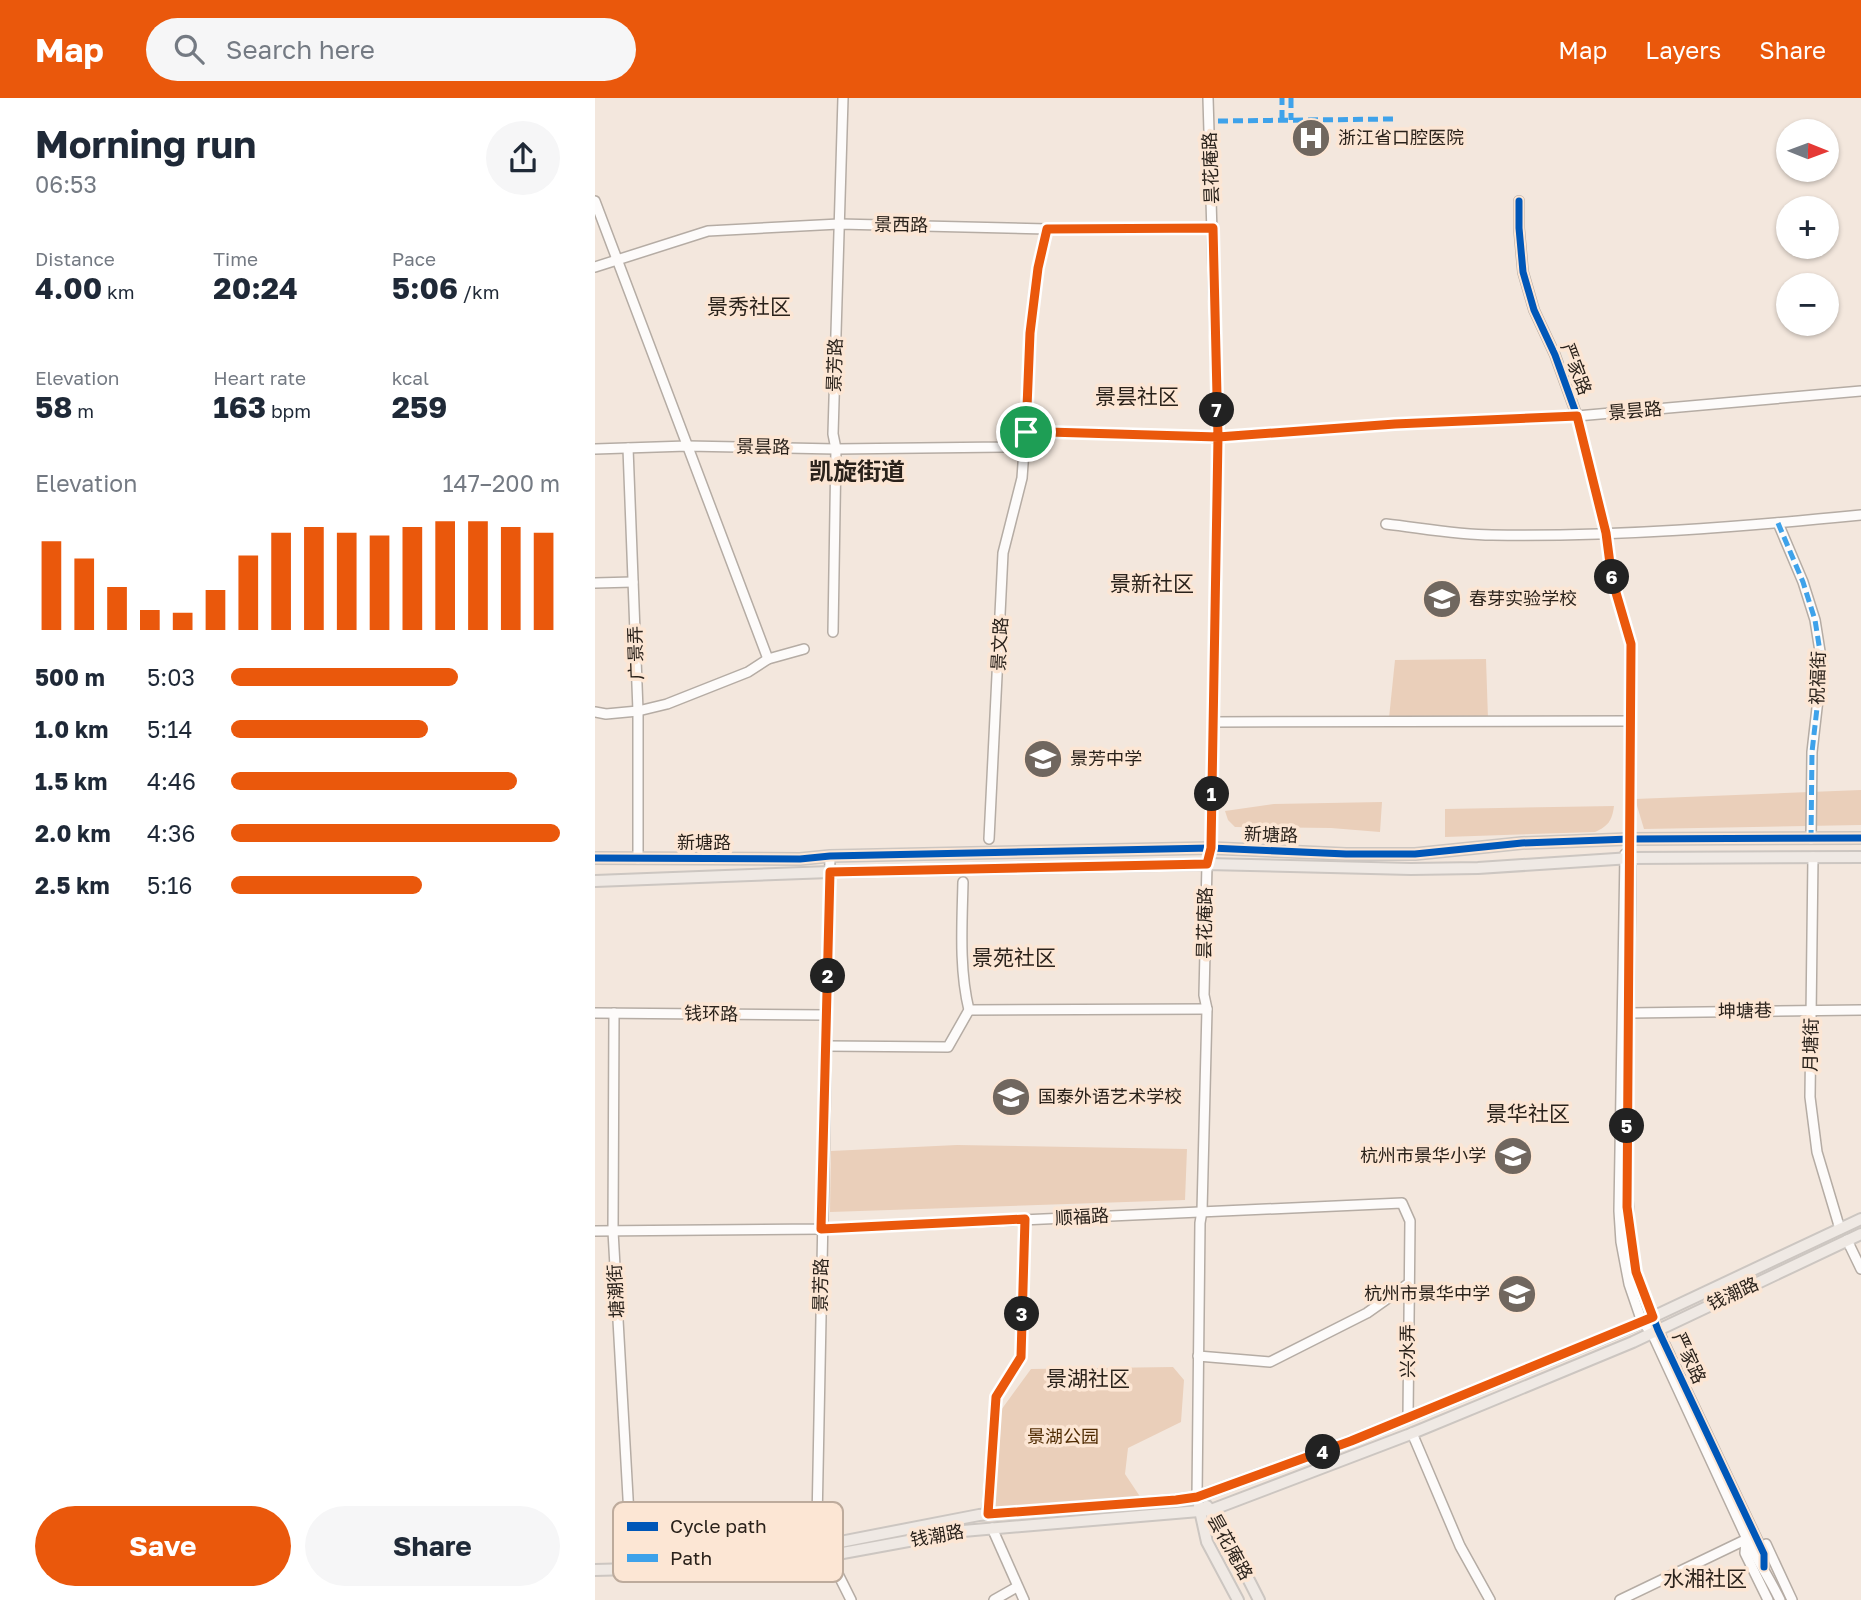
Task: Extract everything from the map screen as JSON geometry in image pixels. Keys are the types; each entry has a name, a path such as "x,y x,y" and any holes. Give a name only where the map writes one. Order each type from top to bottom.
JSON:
{"main road":[{"name":"新塘路","path":"595,858 800,859 830,856 1211,848 1415,854 1522,844 1629,839 1861,838"},
{"name":"新塘路","path":"595,881 830,872 1207,864 1438,869 1627,859 1861,857"},
{"name":"钱潮路","path":"843,1541 988,1514 1197,1497 1408,1418 1642,1322 1861,1219"},
{"name":"钱潮路","path":"843,1553 963,1531 1206,1511 1412,1433 1655,1331 1861,1234"},
{"name":"昙花庵路","path":"1197,1497 1259,1600"},
{"name":"昙花庵路","path":"1206,1511 1207,1542 1238,1600"},
{"name":"钱潮路","path":"595,1570 613,1570"}],"street":[{"name":"景芳路","path":"833,632 836,449 833,434 843,98"},
{"name":"昙花庵路","path":"1197,1497 1200,1223 1207,1009 1204,995 1207,864 1211,848 1218,437 1208,98"},
{"path":"595,201 768,659"},
{"name":"严家路","path":"1520,201 1519,228 1523,272 1534,310 1555,355 1577,416 1606,533 1612,579 1631,644 1629,839 1619,1211 1621,1242 1629,1284 1642,1322 1655,1331 1764,1554 1764,1567"},
{"name":"景西路","path":"595,267 708,231 839,224 1047,229 1213,228"},
{"path":"1029,435 1017,434 1015,444 1024,450 1030,448 1030,333 1038,268 1047,229"},
{"name":"景昙路","path":"1029,435 1048,432 1218,437 1395,424 1577,416 1861,391"},
{"name":"景昙路","path":"595,449 687,446 836,449 1004,447 1015,444"},
{"name":"广景弄","path":"628,448 638,711 638,859"},
{"name":"景文路","path":"989,839 1003,553 1022,478 1024,450"},
{"path":"1386,524 1490,536 1606,533 1778,523 1861,515"},
{"name":"祝福街","path":"1778,523 1803,582 1815,620 1822,664 1812,752 1811,839"},
{"path":"595,583 633,582"},
{"path":"595,712 606,714 638,711 667,704 748,672 768,659 804,649"},
{"path":"1213,722 1630,721"},
{"name":"景芳路","path":"817,1502 830,856"},
{"name":"月塘街","path":"1813,858 1810,1097 1813,1133 1840,1229"},
{"name":"严家路","path":"1627,859 1627,1207 1636,1272 1653,1317 1655,1331 1747,1539 1780,1600"},
{"path":"826,1046 948,1047 969,1010 962,955 963,882"},
{"path":"969,1010 1207,1009"},
{"name":"坤塘巷","path":"1629,1013 1861,1010"},
{"name":"钱环路","path":"595,1013 827,1015"},
{"name":"塘潮街","path":"614,1013 613,1231 628,1502"},
{"name":"顺福路","path":"595,1231 821,1229 1402,1203"},
{"name":"兴水弄","path":"1402,1203 1410,1221 1408,1418"},
{"path":"988,1514 996,1397 1021,1357 1025,1219"},
{"path":"1847,1240 1861,1269"},
{"path":"1198,1356 1270,1362 1367,1313 1408,1283"},
{"path":"1412,1433 1460,1546 1490,1600"},
{"name":"严家路","path":"1748,1521 1759,1530 1792,1600"},
{"path":"992,1528 1024,1600"},
{"path":"1620,1600 1747,1539"},
{"name":"严家路","path":"1747,1539 1745,1553 1768,1600"},
{"name":"景芳路","path":"842,1582 851,1600"},
{"path":"998,1599 1017,1587"}],"green space":[{"path":"1486,659 1488,719 1389,718 1395,660"},
{"path":"1861,790 1861,825 1644,829 1635,799"},
{"path":"1382,802 1380,832 1331,828 1235,827 1228,820 1225,811 1274,804"},
{"path":"1614,806 1609,822 1595,832 1445,837 1445,809"},
{"path":"957,1145 1187,1149 1185,1200 830,1212 831,1151"},
{"name":"景湖公园","path":"1173,1367 1184,1380 1181,1422 1128,1448 1125,1474 1145,1504 994,1512 996,1417 1031,1369"}],"marked path":[{"path":"1282,98 1282,120"},
{"path":"1291,98 1291,120"},
{"path":"1218,121 1393,119"},
{"path":"1778,523 1803,582 1815,620 1822,664 1812,752 1811,839"}],"cycle path":[{"path":"1519,201 1523,272 1534,310 1555,355 1577,416 1606,533 1612,579 1631,644 1627,1182 1630,1238 1636,1272 1658,1330 1764,1554 1764,1567"},
{"path":"595,858 800,859 830,856 1211,848 1415,854 1522,843 1629,839 1861,838"}],"place":[{"name":"浙江省口腔医院","path":"1311,138"},
{"name":"春芽实验学校","path":"1442,599"},
{"name":"景芳中学","path":"1043,759"},
{"name":"国泰外语艺术学校","path":"1011,1097"},
{"name":"杭州市景华小学","path":"1513,1156"},
{"name":"杭州市景华中学","path":"1517,1294"}],"district":[{"name":"景秀社区","path":"749,307"},
{"name":"景昙社区","path":"1137,397"},
{"name":"凯旋街道","path":"857,472"},
{"name":"景新社区","path":"1152,584"},
{"name":"景苑社区","path":"1014,958"},
{"name":"景华社区","path":"1528,1114"},
{"name":"景湖社区","path":"1088,1379"},
{"name":"水湘社区","path":"1705,1579"}],"route":[{"path":"1026,432 1030,333 1038,268 1047,229 1213,228 1218,437 1395,424 1577,416 1606,533 1612,579 1631,644 1627,1207 1636,1272 1653,1317 1351,1441 1197,1497 988,1514 996,1397 1021,1357 1025,1219 821,1229 830,872 1207,864 1211,848 1218,437 1048,432 1032,437 1026,432"}]}
